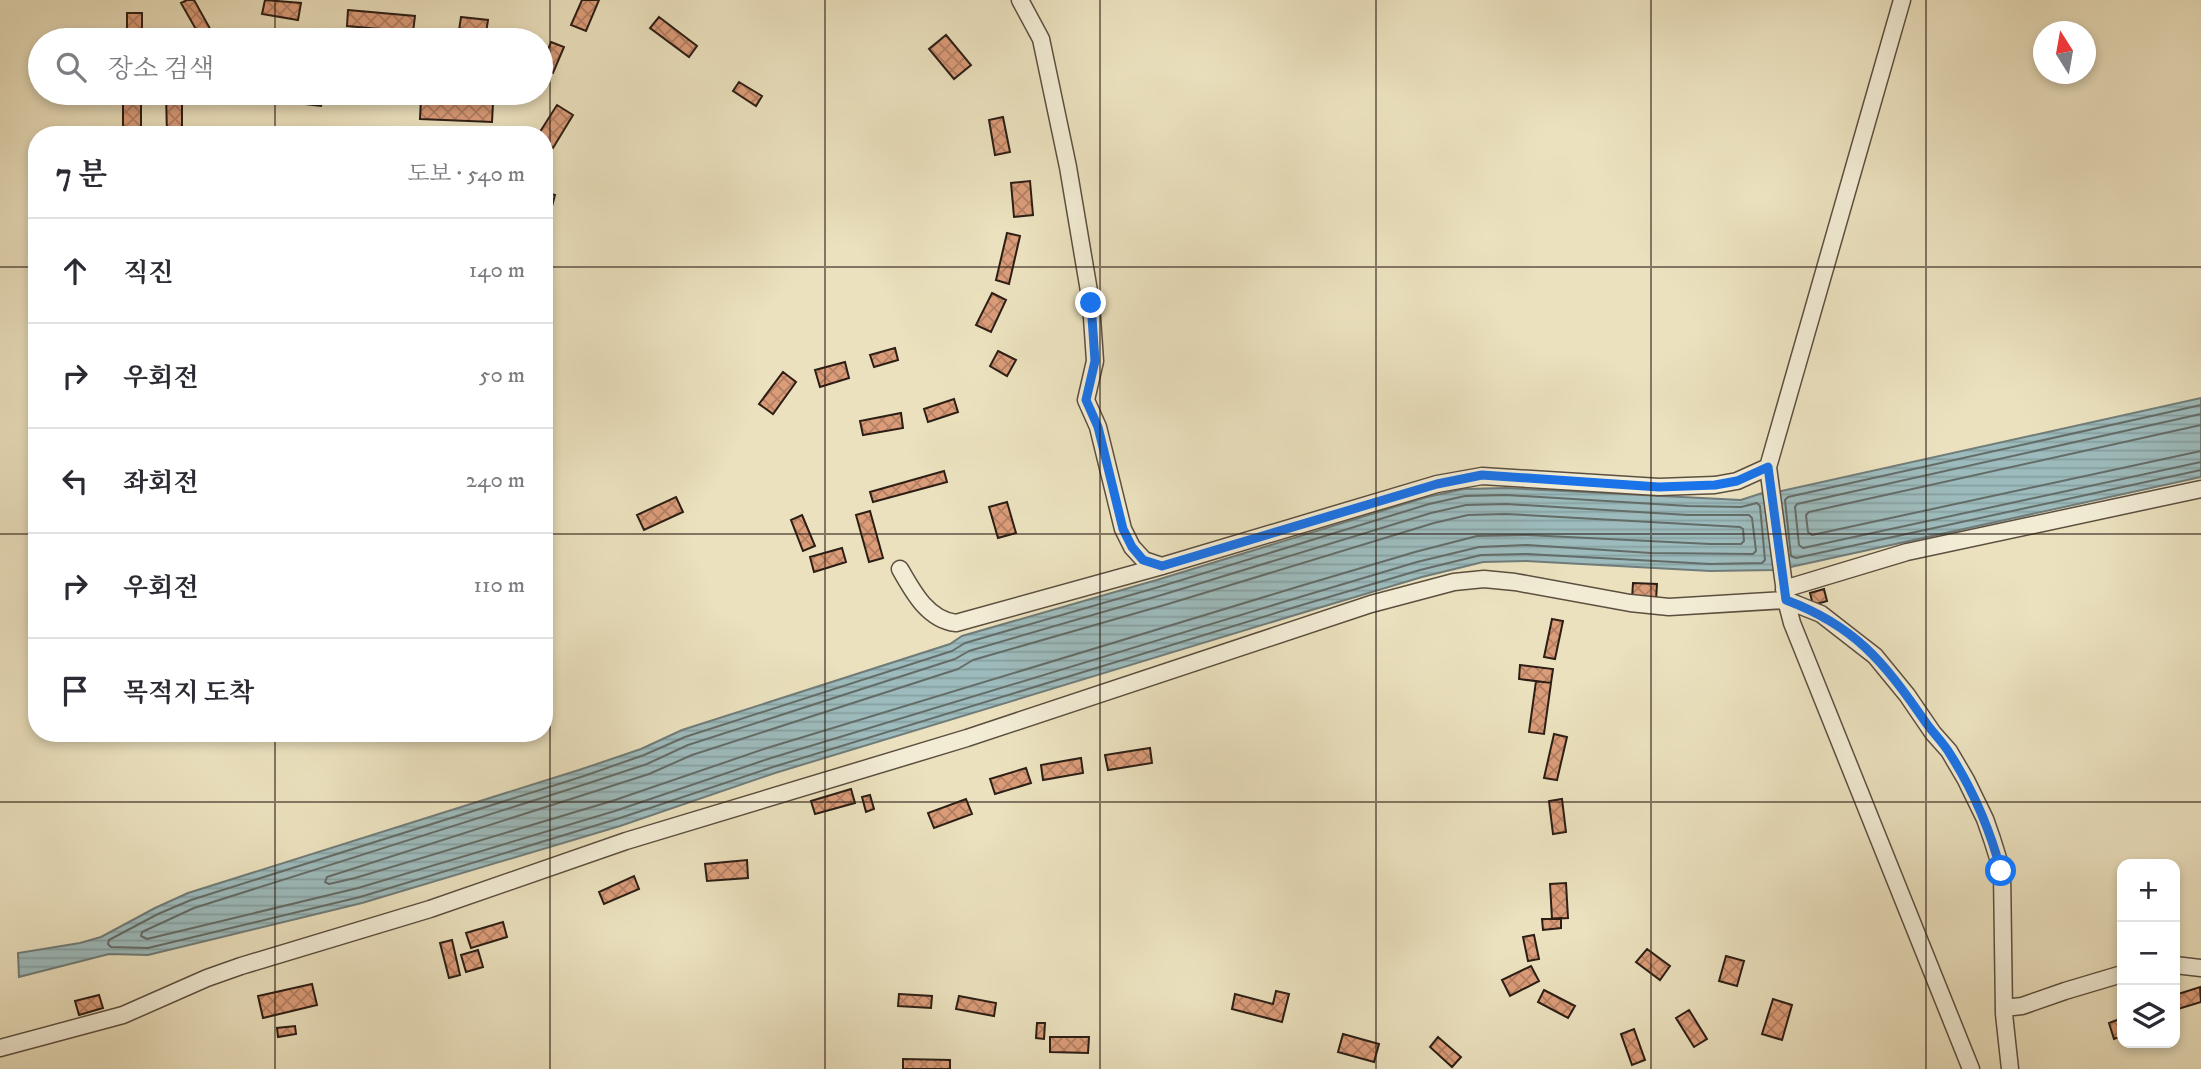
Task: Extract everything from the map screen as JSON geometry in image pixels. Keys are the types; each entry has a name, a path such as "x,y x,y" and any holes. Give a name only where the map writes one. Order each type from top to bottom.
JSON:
{"street":[{"path":"1020,0 1041,39 1068,167 1091,303 1095,361 1086,400 1098,427 1123,529 1132,547 1143,560 1162,566"},
{"path":"1902,0 1768,467 1785,594 1792,623 1971,1069"},
{"path":"900,569 913,592 929,611 943,622 956,623 1162,566 1437,484 1482,475 1659,487 1715,485 1737,481 1768,467"},
{"path":"0,1048 123,1015 241,966 430,909 626,841 967,738 1371,604 1454,582 1484,579 1515,582 1630,603 1669,607 1785,594 1907,552 2201,489"},
{"path":"1785,594 1821,614 1875,656 1949,751 1966,780 1984,819 2001,871 2004,1008 2010,1069"},
{"path":"2180,966 2201,968"},
{"path":"2004,1008 2022,1006 2117,975"}],"water":[{"path":"2201,398 2201,477 1786,568 1777,492"},
{"path":"1506,488 1741,500 1765,492 1774,570 1710,571 1526,561 1483,562 1422,577 775,773 620,826 362,903 148,955 109,954 19,977 18,953 101,937 188,893 582,769 641,749 682,730 950,644 962,636 1427,497 1464,489"}],"building":[{"path":"194,0 210,28 195,28 181,3"},
{"path":"265,0 301,3 298,20 262,14"},
{"path":"582,0 599,0 586,31 571,25"},
{"path":"348,10 415,16 414,28 347,26"},
{"path":"127,13 142,13 142,28 127,28"},
{"path":"461,17 488,20 487,28 459,28"},
{"path":"659,17 697,46 689,57 650,28"},
{"path":"946,35 971,65 954,79 929,49"},
{"path":"553,43 564,47 553,73"},
{"path":"739,82 762,96 756,106 733,91"},
{"path":"123,105 141,105 141,126 123,126"},
{"path":"166,105 182,105 182,126 167,126"},
{"path":"421,105 493,105 492,122 420,119"},
{"path":"557,105 573,115 553,148 553,126 544,126"},
{"path":"1003,117 1010,152 995,155 989,120"},
{"path":"1030,181 1033,215 1014,217 1011,183"},
{"path":"1007,233 1020,236 1009,284 996,280"},
{"path":"992,293 1006,300 991,332 976,325"},
{"path":"895,348 898,360 874,367 870,355"},
{"path":"998,351 1016,360 1007,376 990,366"},
{"path":"845,362 849,378 820,387 815,370"},
{"path":"783,372 796,382 773,414 759,404"},
{"path":"954,399 958,412 928,422 924,409"},
{"path":"901,413 903,428 863,435 860,421"},
{"path":"944,471 947,482 873,502 870,492"},
{"path":"676,497 683,512 644,530 637,515"},
{"path":"1007,502 1016,533 998,538 989,507"},
{"path":"870,511 883,558 869,562 856,515"},
{"path":"802,515 815,546 803,551 791,520"},
{"path":"842,548 846,562 814,572 810,557"},
{"path":"1633,583 1657,584 1656,600 1632,599"},
{"path":"1824,589 1827,601 1813,605 1810,593"},
{"path":"1552,619 1563,621 1555,659 1544,657"},
{"path":"1520,665 1553,669 1551,683 1519,679"},
{"path":"1536,681 1551,683 1544,734 1529,732"},
{"path":"1554,734 1567,737 1557,780 1544,778"},
{"path":"1150,748 1152,763 1108,770 1105,755"},
{"path":"1081,758 1083,773 1043,780 1041,765"},
{"path":"1026,768 1031,783 995,794 990,779"},
{"path":"851,789 855,803 815,814 811,801"},
{"path":"870,795 874,809 866,812 862,797"},
{"path":"966,799 972,814 934,828 928,813"},
{"path":"1562,799 1566,832 1553,834 1549,801"},
{"path":"747,860 748,878 707,881 705,864"},
{"path":"634,876 639,889 604,904 599,892"},
{"path":"1566,883 1568,918 1552,919 1550,884"},
{"path":"1561,918 1561,928 1543,930 1542,919"},
{"path":"503,922 507,937 471,948 466,933"},
{"path":"1534,935 1539,959 1528,961 1523,937"},
{"path":"452,940 460,975 449,978 440,943"},
{"path":"1647,949 1670,966 1660,980 1636,962"},
{"path":"478,950 483,967 466,972 461,955"},
{"path":"1726,956 1744,961 1737,986 1719,981"},
{"path":"1531,966 1539,981 1510,996 1502,980"},
{"path":"312,984 317,1005 263,1018 258,996"},
{"path":"2200,987 2201,1002 2180,1008 2180,993"},
{"path":"1544,990 1575,1006 1568,1018 1538,1002"},
{"path":"1276,991 1289,994 1282,1022 1232,1009 1235,994 1273,1004"},
{"path":"899,994 932,996 931,1008 898,1006"},
{"path":"99,995 103,1008 79,1015 75,1001"},
{"path":"959,996 996,1003 994,1016 956,1009"},
{"path":"1773,999 1792,1005 1782,1040 1762,1034"},
{"path":"1689,1010 1707,1039 1694,1047 1676,1018"},
{"path":"2117,1020 2117,1038 2114,1039 2109,1023"},
{"path":"1037,1023 1045,1023 1044,1039 1036,1038"},
{"path":"295,1026 296,1034 278,1037 277,1028"},
{"path":"1634,1029 1645,1060 1632,1065 1621,1034"},
{"path":"1343,1034 1379,1044 1374,1062 1338,1052"},
{"path":"1050,1037 1089,1037 1088,1053 1050,1052"},
{"path":"1438,1037 1461,1057 1452,1067 1430,1047"},
{"path":"903,1059 950,1060 950,1069 903,1069"}],"route":[{"path":"1091,303 1095,361 1086,400 1098,427 1123,529 1132,547 1143,560 1162,566 1437,484 1482,475 1659,487 1715,485 1737,481 1768,467 1786,600 1821,614 1875,656 1888,670 1949,751 1966,780 1992,839 2001,871"}]}
